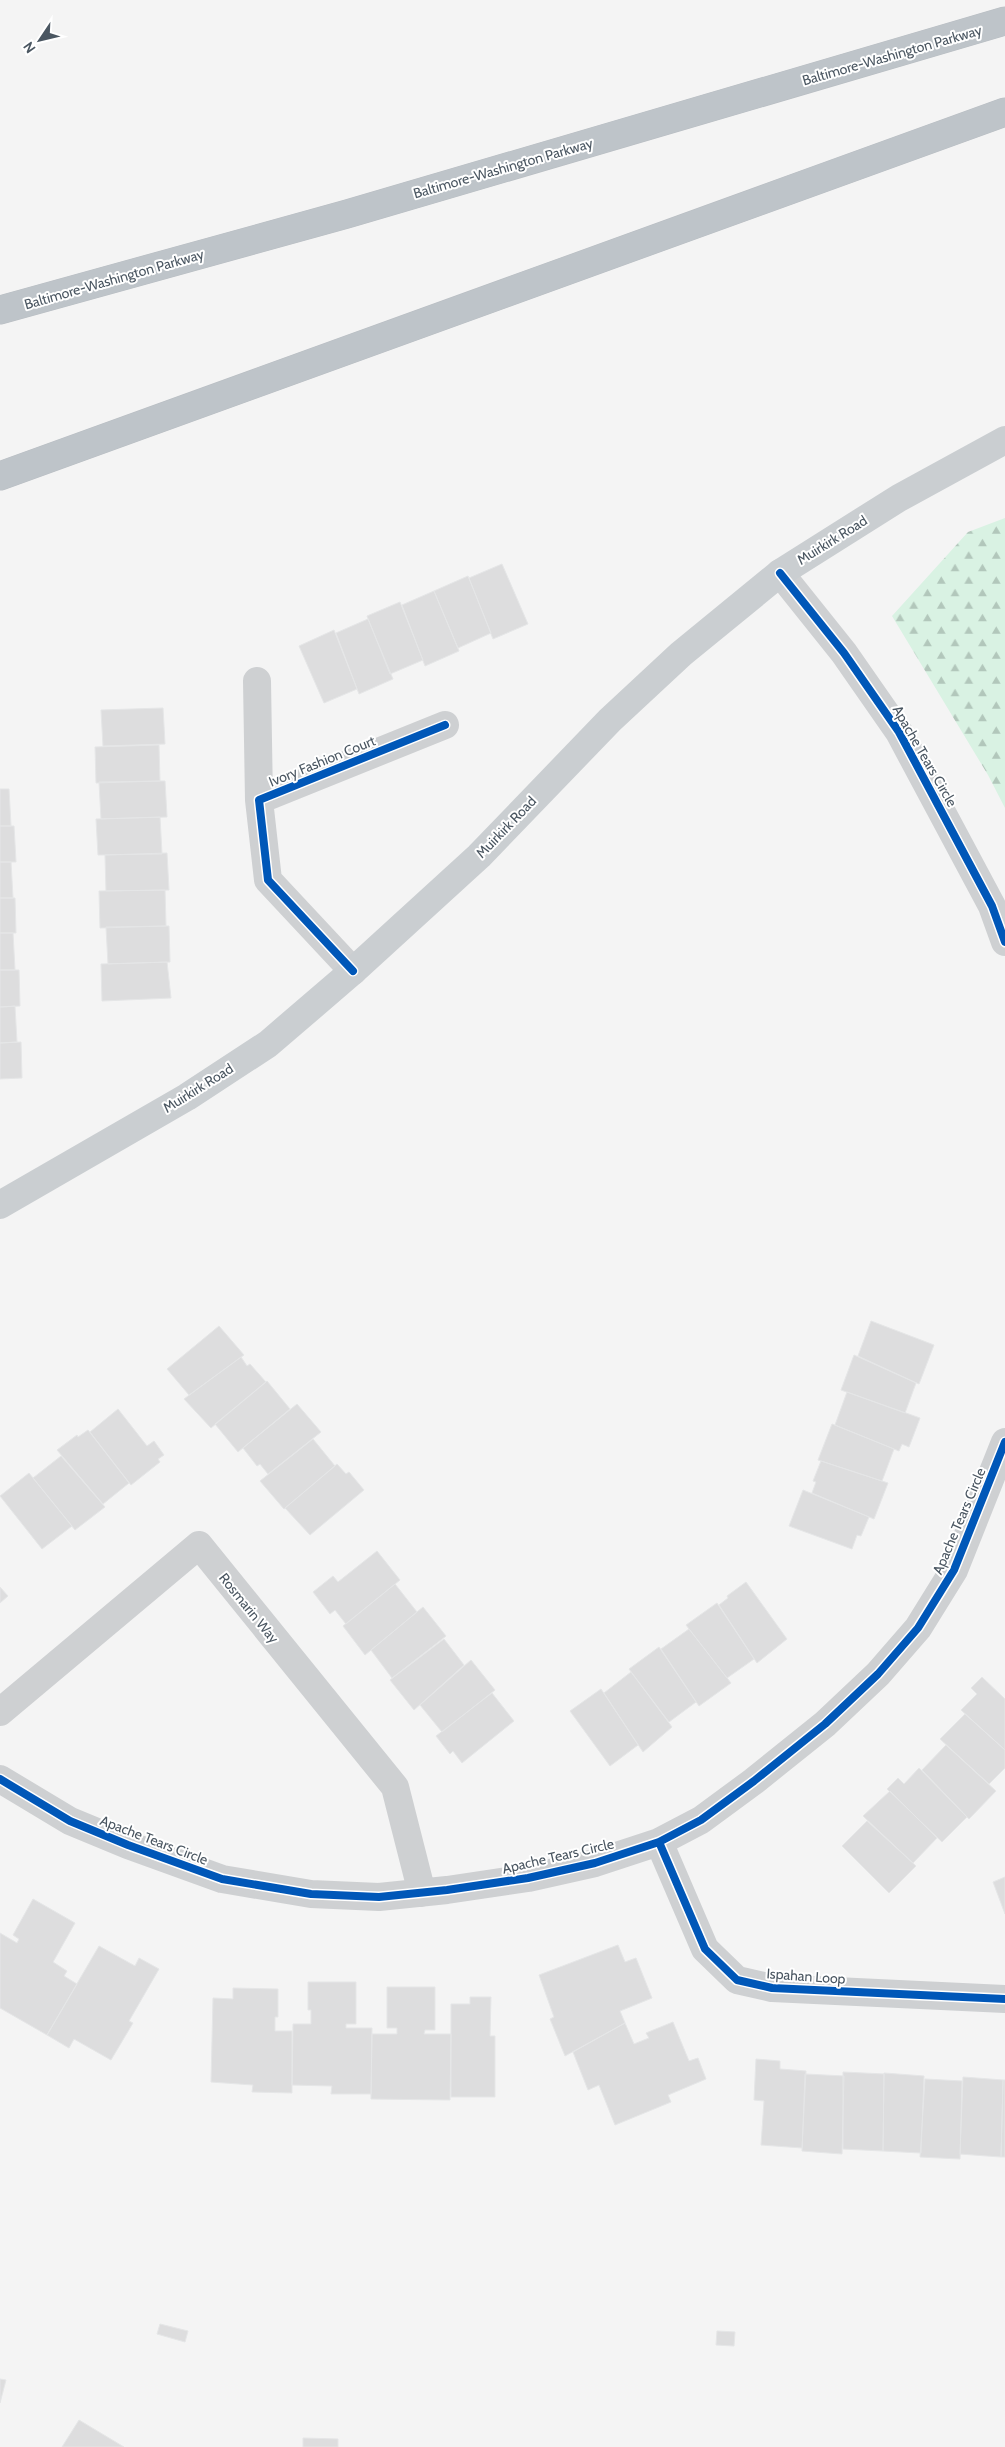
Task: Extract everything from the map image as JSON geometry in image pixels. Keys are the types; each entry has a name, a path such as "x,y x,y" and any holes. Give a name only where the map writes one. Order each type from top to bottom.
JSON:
{"highway":[{"name":"Baltimore-Washington Parkway","path":"0,310 347,214 1005,22"},
{"path":"0,476 1005,112"}],"main road":[{"name":"Muirkirk Road","path":"0,1205 187,1097 268,1044 479,856 617,713 681,654 780,573 899,498 1005,440"}],"street":[{"name":"Apache Tears Circle","path":"780,573 844,653 899,732 992,906 1005,942"},
{"name":"Ivory Fashion Court","path":"257,681 259,800 268,880 352,971"},
{"name":"Ivory Fashion Court","path":"259,800 445,725"},
{"name":"Apache Tears Circle","path":"0,1779 70,1821 128,1845 222,1879 311,1894 379,1897 422,1893 528,1878 595,1864 659,1842 701,1820 754,1781 825,1724 889,1661 918,1628 954,1570 1005,1442"},
{"name":"Rosmarin Way","path":"0,1712 199,1545 395,1787 422,1893"},
{"name":"Ispahan Loop","path":"659,1842 705,1949 738,1980 772,1988 1005,1999"}],"green space":[{"path":"1005,518 1005,808 988,775 892,616 968,532"}],"building":[{"path":"502,564 528,624 493,639 469,578"},
{"path":"468,576 491,633 458,648 434,591"},
{"path":"434,591 459,651 425,666 402,605"},
{"path":"400,602 423,660 390,674 367,616"},
{"path":"368,619 393,679 359,694 336,633"},
{"path":"334,630 357,689 324,703 299,646"},
{"path":"163,708 165,744 103,746 101,710"},
{"path":"159,745 160,781 96,783 95,747"},
{"path":"165,781 167,817 101,819 99,782"},
{"path":"0,789 9,789 11,826 0,826"},
{"path":"160,817 162,854 98,855 96,819"},
{"path":"0,826 14,826 16,862 0,862"},
{"path":"167,853 169,890 106,891 105,855"},
{"path":"0,862 11,862 13,898 0,898"},
{"path":"165,890 166,926 100,928 99,891"},
{"path":"0,898 15,898 16,933 0,933"},
{"path":"169,926 170,962 108,964 106,927"},
{"path":"0,933 13,933 15,970 0,970"},
{"path":"167,962 171,998 102,1001 101,964"},
{"path":"0,970 19,970 20,1006 0,1007"},
{"path":"15,1006 17,1042 0,1043 0,1007"},
{"path":"21,1042 22,1078 0,1079 0,1043"},
{"path":"871,1321 934,1345 919,1384 858,1356"},
{"path":"219,1326 244,1355 189,1395 167,1369"},
{"path":"854,1355 916,1383 905,1413 841,1390"},
{"path":"241,1357 247,1366 250,1364 266,1382 211,1428 184,1399"},
{"path":"267,1381 290,1409 238,1452 215,1424"},
{"path":"847,1392 920,1418 909,1447 902,1444 899,1451 835,1425"},
{"path":"297,1404 321,1432 268,1474 260,1464 257,1466 243,1448"},
{"path":"118,1409 147,1446 154,1441 164,1455 158,1459 160,1462 131,1485 90,1432"},
{"path":"832,1424 894,1449 882,1481 818,1460"},
{"path":"88,1430 129,1483 103,1504 57,1450 77,1435 78,1437"},
{"path":"313,1439 335,1466 284,1509 260,1481"},
{"path":"61,1456 105,1507 75,1530 33,1478"},
{"path":"821,1461 888,1483 874,1519 812,1493 816,1482 813,1481"},
{"path":"337,1464 346,1474 349,1472 364,1490 310,1535 285,1508"},
{"path":"29,1473 72,1526 42,1549 0,1496"},
{"path":"803,1490 869,1517 861,1536 857,1535 852,1549 789,1526"},
{"path":"377,1551 400,1580 346,1624 335,1610 330,1614 313,1592 333,1576 338,1582"},
{"path":"746,1582 787,1639 757,1663 719,1605 728,1598 727,1596"},
{"path":"395,1584 417,1612 365,1655 343,1626"},
{"path":"0,1587 8,1596 0,1603"},
{"path":"717,1603 754,1659 727,1678 686,1625"},
{"path":"423,1607 446,1636 392,1678 371,1650"},
{"path":"689,1629 731,1683 699,1706 661,1649"},
{"path":"444,1639 464,1665 414,1710 390,1680"},
{"path":"659,1647 696,1702 669,1722 629,1669"},
{"path":"471,1660 495,1690 442,1732 420,1705"},
{"path":"631,1672 672,1727 643,1752 604,1693"},
{"path":"982,1677 1005,1699 1005,1750 961,1710 977,1694 971,1688"},
{"path":"601,1689 638,1745 610,1766 570,1711"},
{"path":"492,1693 514,1721 462,1763 453,1751 450,1754 436,1736"},
{"path":"965,1714 1005,1750 1005,1768 989,1784 940,1739"},
{"path":"946,1745 996,1791 969,1819 922,1770"},
{"path":"919,1768 967,1817 942,1842 887,1789 898,1778 904,1784"},
{"path":"890,1791 937,1838 913,1863 863,1816"},
{"path":"867,1821 916,1866 889,1893 842,1846"},
{"path":"1005,1877 1005,1914 993,1882"},
{"path":"33,1899 75,1923 53,1962 67,1971 64,1976 77,1984 47,2035 0,2008 0,1933 17,1943 19,1939 13,1935"},
{"path":"618,1945 625,1962 636,1958 652,1998 620,2011 625,2023 565,2056 550,2019 554,2017 539,1975"},
{"path":"99,1946 135,1966 139,1958 159,1969 129,2021 133,2023 111,2060 74,2039 69,2048 47,2035"},
{"path":"308,1982 356,1982 356,2024 346,2024 346,2028 372,2028 371,2094 331,2094 332,2086 292,2085 293,2024 311,2024 311,2010 308,2010"},
{"path":"387,1987 435,1987 435,2030 425,2030 424,2034 451,2034 450,2100 371,2099 372,2034 397,2034 397,2028 387,2028"},
{"path":"233,1988 278,1989 278,2017 275,2017 275,2031 292,2031 292,2093 252,2092 253,2085 211,2082 213,1998 233,1999"},
{"path":"470,1997 491,1997 490,2036 495,2036 495,2097 451,2097 451,2004 470,2004"},
{"path":"673,2022 689,2061 698,2058 706,2079 668,2095 671,2102 615,2125 599,2085 588,2090 573,2052 625,2023 634,2044 649,2038 646,2033"},
{"path":"756,2059 780,2061 780,2069 806,2071 802,2148 761,2145 764,2101 754,2100"},
{"path":"843,2072 884,2074 883,2151 843,2149"},
{"path":"884,2073 924,2076 921,2153 883,2151"},
{"path":"805,2074 844,2076 842,2154 802,2151"},
{"path":"963,2077 1003,2080 1001,2157 960,2154"},
{"path":"925,2079 962,2081 960,2159 920,2157"},
{"path":"1003,2080 1005,2080 1005,2157 1001,2157"},
{"path":"160,2324 188,2331 185,2342 157,2334"},
{"path":"717,2331 735,2332 734,2346 716,2345"},
{"path":"0,2379 6,2380 0,2403"},
{"path":"79,2420 124,2447 62,2447"},
{"path":"303,2438 338,2439 338,2447 303,2447"}],"cycle path":[{"path":"780,573 844,653 899,732 992,906 1005,942"},
{"path":"353,971 268,880 259,800 445,725"},
{"path":"0,1779 70,1821 128,1845 222,1879 311,1894 379,1897 447,1890 528,1878 595,1863 659,1842 701,1820 754,1781 825,1724 878,1674 918,1628 954,1570 1005,1442"},
{"path":"659,1842 705,1949 737,1980 772,1988 1005,1999"}]}
